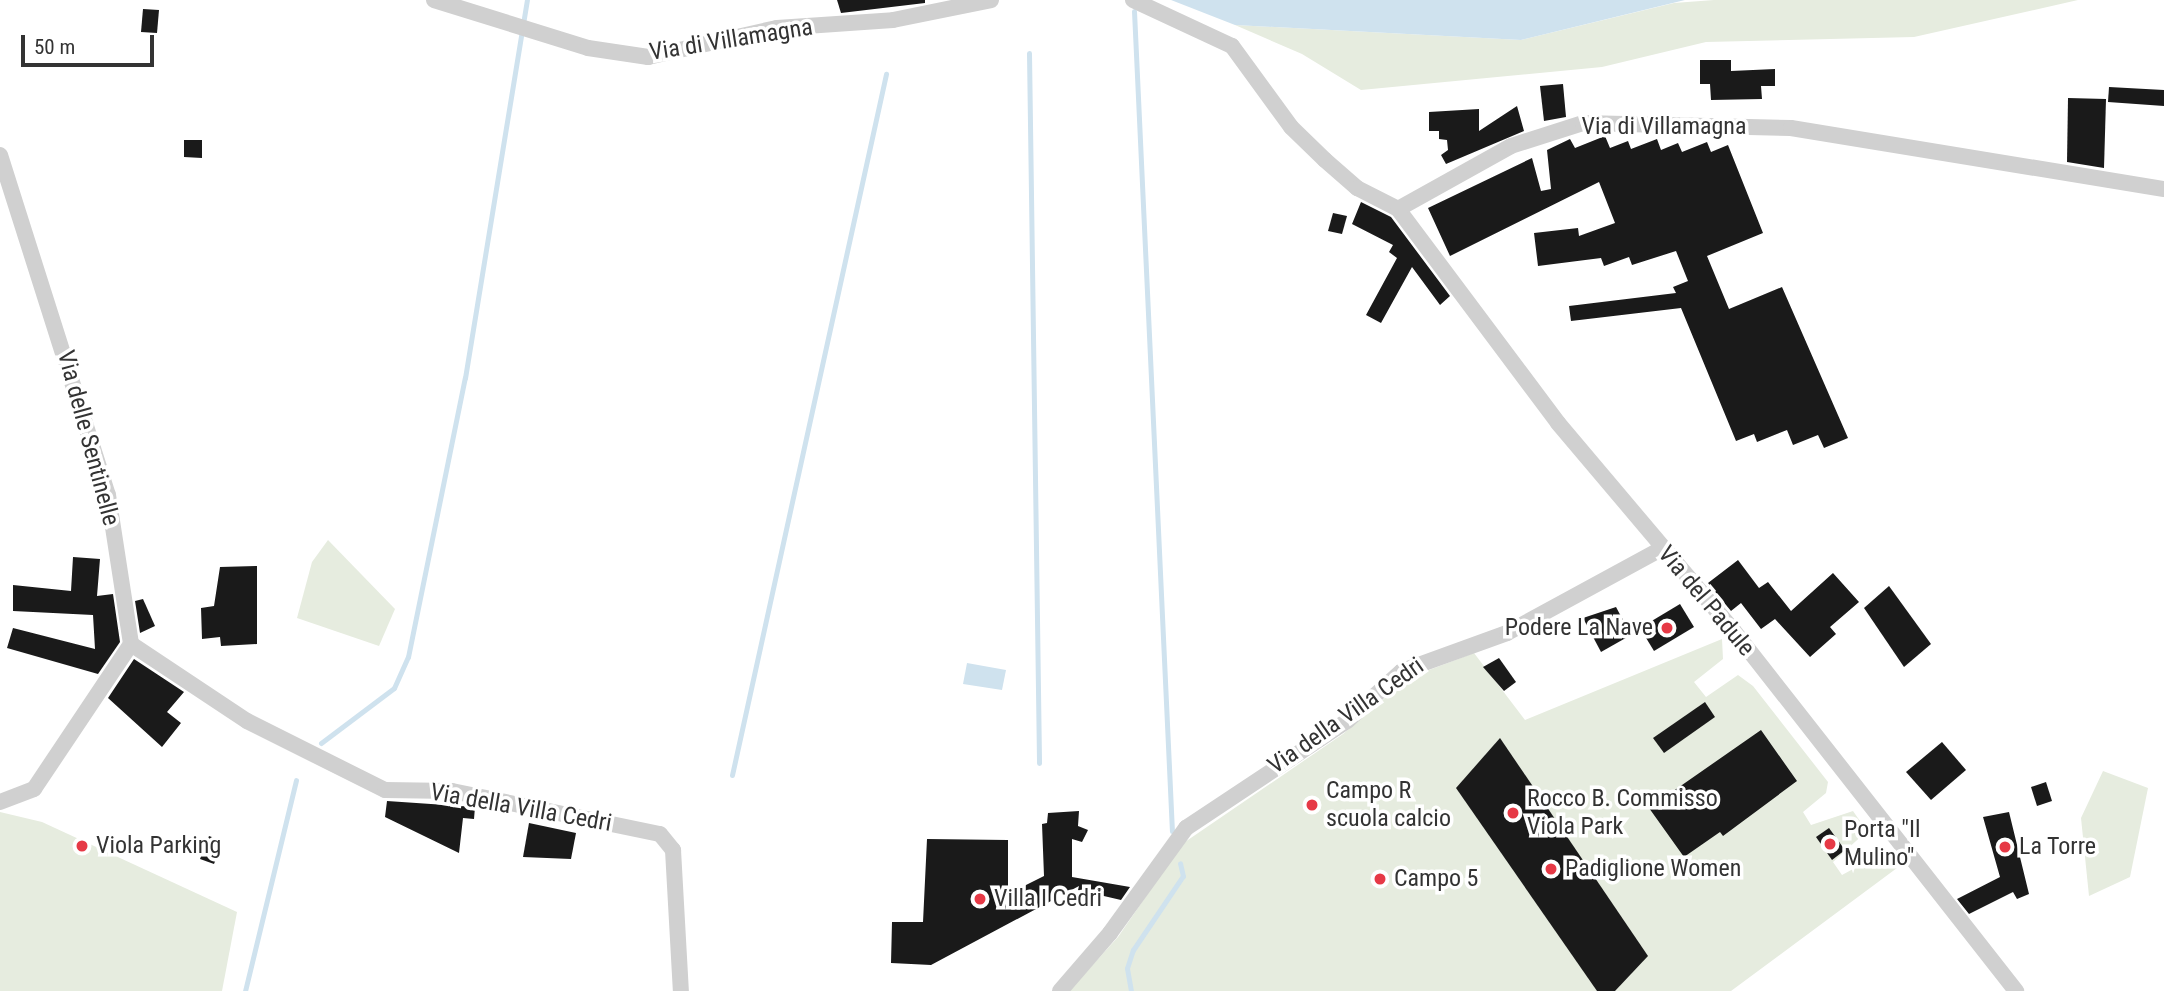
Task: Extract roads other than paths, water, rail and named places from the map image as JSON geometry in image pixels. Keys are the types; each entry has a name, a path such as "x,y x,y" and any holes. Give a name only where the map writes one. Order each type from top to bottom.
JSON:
{"street":[{"name":"Via di Villamagna","path":"434,0 588,48 648,57 777,28 893,20 991,0"},
{"path":"1133,0 1232,46 1316,152 1357,188 1398,209"},
{"name":"Via di Villamagna","path":"1398,209 1511,146 1583,123 1791,128 2164,189"},
{"name":"Via delle Sentinelle","path":"0,155 108,495 131,645"},
{"name":"Via del Padule","path":"1398,209 1558,423 1740,640 2016,991"},
{"name":"Via della Villa Cedri","path":"1060,991 1111,933 1186,828 1346,720 1402,671 1507,633 1661,549"},
{"path":"0,802 21,798 40,782 131,645"},
{"name":"Via della Villa Cedri","path":"131,645 247,721 385,790 453,791 660,834 673,850 681,991"}],"water":[{"path":"1171,0 1685,0 1521,40 1235,25"},
{"path":"967,663 1006,670 1002,690 963,684"}],"waterway":[{"path":"321,743 394,688 408,657 465,378 527,0"},
{"path":"1134,11 1172,831"},
{"path":"1029,53 1039,763"},
{"path":"732,775 886,74"},
{"path":"245,991 296,780"},
{"path":"1131,991 1127,968 1133,950 1183,876 1180,863"}],"place":[{"name":"Podere La Nave","path":"1667,628"},
{"name":"Campo R scuola calcio","path":"1312,805"},
{"name":"Rocco B. Commisso Viola Park","path":"1513,813"},
{"name":"Porta \"Il Mulino\"","path":"1830,844"},
{"name":"Viola Parking","path":"82,846"},
{"name":"La Torre","path":"2005,847"},
{"name":"Padiglione Women","path":"1551,869"},
{"name":"Campo 5","path":"1380,879"},
{"name":"Villa I Cedri","path":"980,899"}]}
